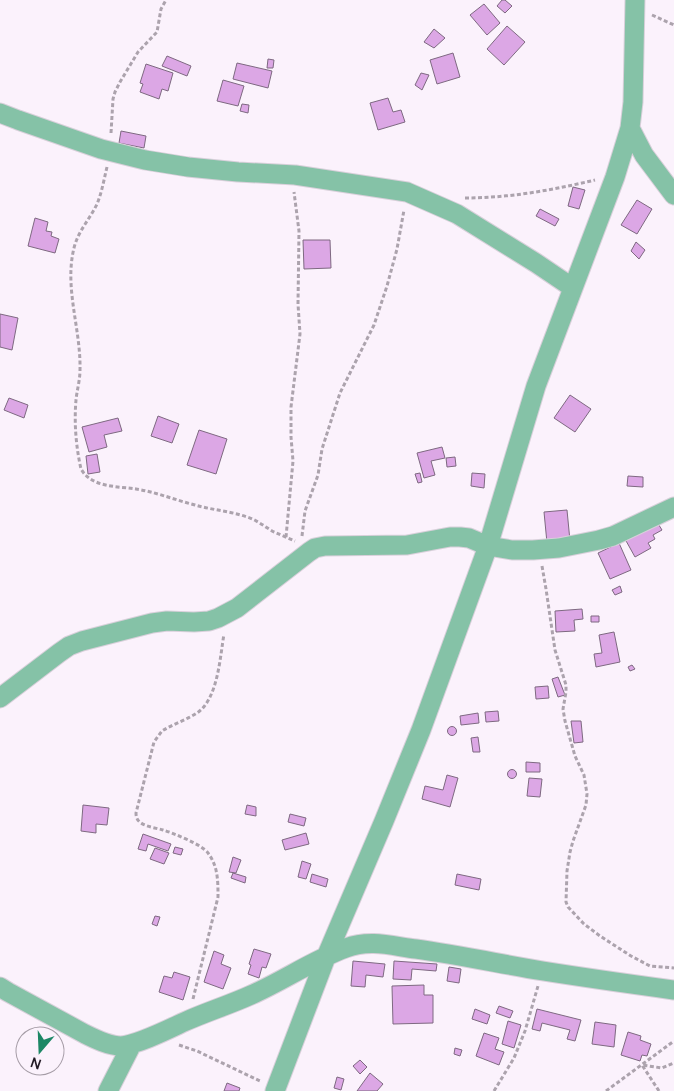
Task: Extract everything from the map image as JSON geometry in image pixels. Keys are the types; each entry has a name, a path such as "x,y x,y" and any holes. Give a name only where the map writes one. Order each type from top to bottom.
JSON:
{"street":[{"path":"276,1090 326,957 422,730 488,546 536,386 615,176 630,128 633,102 635,4"},
{"path":"0,113 111,151 145,160 238,172 291,174 407,192 457,214 536,262 573,288"},
{"path":"630,128 644,155 674,196"},
{"path":"0,698 69,646 82,641 152,623 209,621 218,618 236,608 300,558 316,548 325,546 407,545 460,537 470,538 488,546 512,550 559,548 614,536 674,508"},
{"path":"0,987 98,1040 120,1046 132,1044 252,995 326,957 359,944 388,944 674,990"},
{"path":"108,1091 132,1044"}],"path":[{"path":"166,0 161,9 157,32 138,52 115,92 112,108 111,151 98,202 78,236 72,255 73,302 80,371 76,403 76,428 81,469 90,480 114,487 151,492 249,517 300,543 306,511 318,475 322,449 340,393 374,325 387,286 397,250 407,192"},
{"path":"635,4 674,25"},
{"path":"286,537 293,461 291,407 300,334 298,304 299,231 291,174"},
{"path":"435,204 445,200 461,198 509,196 615,176"},
{"path":"533,550 541,564 555,650 566,685 563,709 565,721 575,756 584,775 587,794 585,810 570,852 566,902 568,907 584,924 631,956 650,966 674,968"},
{"path":"190,1019 195,988 218,898 216,869 207,851 190,841 141,823 136,816 136,812 154,742 158,735 162,730 198,712 209,699 214,688 226,613"},
{"path":"494,1091 514,1058 525,1031 543,970"},
{"path":"155,1035 159,1039 197,1051 276,1090"},
{"path":"606,1091 674,1041"},
{"path":"642,1066 662,1068 674,1063"},
{"path":"642,1066 659,1091"}],"building":[{"path":"502,0 505,0 512,6 505,13 497,6"},
{"path":"484,4 500,23 487,35 470,15"},
{"path":"507,26 525,42 504,65 487,49"},
{"path":"434,29 445,38 434,48 424,42"},
{"path":"453,53 460,77 437,84 430,60"},
{"path":"167,56 191,66 187,76 162,66"},
{"path":"268,59 274,60 273,68 267,68"},
{"path":"237,63 272,71 268,88 233,79"},
{"path":"146,64 173,73 168,91 162,89 159,99 140,92 143,84 140,83"},
{"path":"421,73 429,75 422,90 415,85"},
{"path":"223,80 244,86 238,106 217,101"},
{"path":"388,98 393,112 401,110 405,122 378,130 370,103"},
{"path":"242,104 249,105 248,113 240,111"},
{"path":"121,131 146,136 144,148 119,143"},
{"path":"573,187 585,190 579,209 568,206"},
{"path":"637,200 652,209 637,234 621,225"},
{"path":"540,209 559,219 555,226 536,216"},
{"path":"35,218 48,222 46,231 52,232 51,236 59,239 55,253 28,246"},
{"path":"303,240 330,240 331,268 304,269"},
{"path":"636,242 645,250 639,259 631,251"},
{"path":"0,314 18,318 12,350 0,347"},
{"path":"570,395 591,409 575,432 554,418"},
{"path":"9,398 28,405 24,418 4,410"},
{"path":"158,416 179,424 172,443 151,436"},
{"path":"118,418 122,431 104,435 107,447 89,452 82,427"},
{"path":"199,430 227,439 216,474 187,465"},
{"path":"442,447 445,458 431,461 435,475 424,478 417,453"},
{"path":"97,454 100,472 88,474 86,456"},
{"path":"455,457 456,466 447,467 446,458"},
{"path":"420,473 422,482 418,483 415,474"},
{"path":"472,473 485,474 484,488 471,486"},
{"path":"628,476 643,477 643,487 627,486"},
{"path":"567,510 570,541 547,543 544,512"},
{"path":"657,522 662,530 653,535 655,539 648,543 651,548 635,557 625,539"},
{"path":"619,543 631,570 610,579 598,553"},
{"path":"620,586 622,592 615,595 612,590"},
{"path":"582,609 583,619 574,620 575,631 556,632 555,611"},
{"path":"591,616 599,616 599,622 591,622"},
{"path":"614,632 620,662 596,667 594,654 602,653 599,635"},
{"path":"632,665 635,669 630,671 628,667"},
{"path":"558,677 565,695 558,697 552,679"},
{"path":"548,686 549,698 536,699 535,687"},
{"path":"498,711 499,721 486,722 485,712"},
{"path":"478,713 479,723 461,725 460,716"},
{"path":"571,721 581,721 583,742 574,743"},
{"path":"452,727 456,731 452,735 448,731"},
{"path":"478,737 480,752 473,752 471,738"},
{"path":"526,762 540,763 540,772 526,772"},
{"path":"512,770 516,774 512,778 508,774"},
{"path":"447,775 458,778 450,807 422,799 425,786 443,790"},
{"path":"529,778 542,779 540,797 527,796"},
{"path":"83,805 109,808 107,825 96,824 96,833 81,831"},
{"path":"247,805 256,807 256,816 245,814"},
{"path":"290,814 306,818 304,826 288,822"},
{"path":"306,833 309,844 285,850 282,840"},
{"path":"143,834 171,844 168,851 148,844 146,851 138,849"},
{"path":"175,847 183,849 181,855 173,853"},
{"path":"155,848 169,853 164,864 150,859"},
{"path":"233,857 241,860 236,873 229,872"},
{"path":"302,861 311,864 306,879 298,877"},
{"path":"233,873 246,877 245,883 231,878"},
{"path":"312,874 328,879 326,887 310,882"},
{"path":"457,874 481,879 479,890 455,885"},
{"path":"155,916 160,917 157,926 152,924"},
{"path":"254,949 271,954 266,968 262,967 259,978 248,974"},
{"path":"214,951 224,955 221,964 231,968 223,989 204,982"},
{"path":"353,961 385,964 383,977 366,975 365,987 351,986"},
{"path":"394,961 437,964 436,971 412,969 411,980 393,979"},
{"path":"449,967 461,969 459,983 447,981"},
{"path":"174,972 190,977 183,1000 159,992 164,976 172,978"},
{"path":"424,985 424,995 433,995 433,1023 393,1024 392,986"},
{"path":"499,1006 513,1011 510,1018 496,1013"},
{"path":"475,1009 490,1015 487,1024 472,1019"},
{"path":"537,1009 581,1020 575,1041 567,1039 570,1030 542,1023 540,1031 532,1029"},
{"path":"508,1021 521,1025 514,1048 502,1044"},
{"path":"595,1022 616,1025 614,1047 592,1044"},
{"path":"628,1032 641,1036 640,1040 651,1044 647,1056 642,1055 640,1061 621,1055"},
{"path":"484,1033 499,1038 495,1049 504,1052 499,1065 476,1056"},
{"path":"455,1048 462,1050 460,1056 454,1054"},
{"path":"360,1060 367,1067 360,1074 353,1066"},
{"path":"370,1073 383,1084 377,1091 357,1091"},
{"path":"337,1077 344,1079 341,1090 334,1088"},
{"path":"227,1083 240,1088 239,1091 224,1091"}]}
